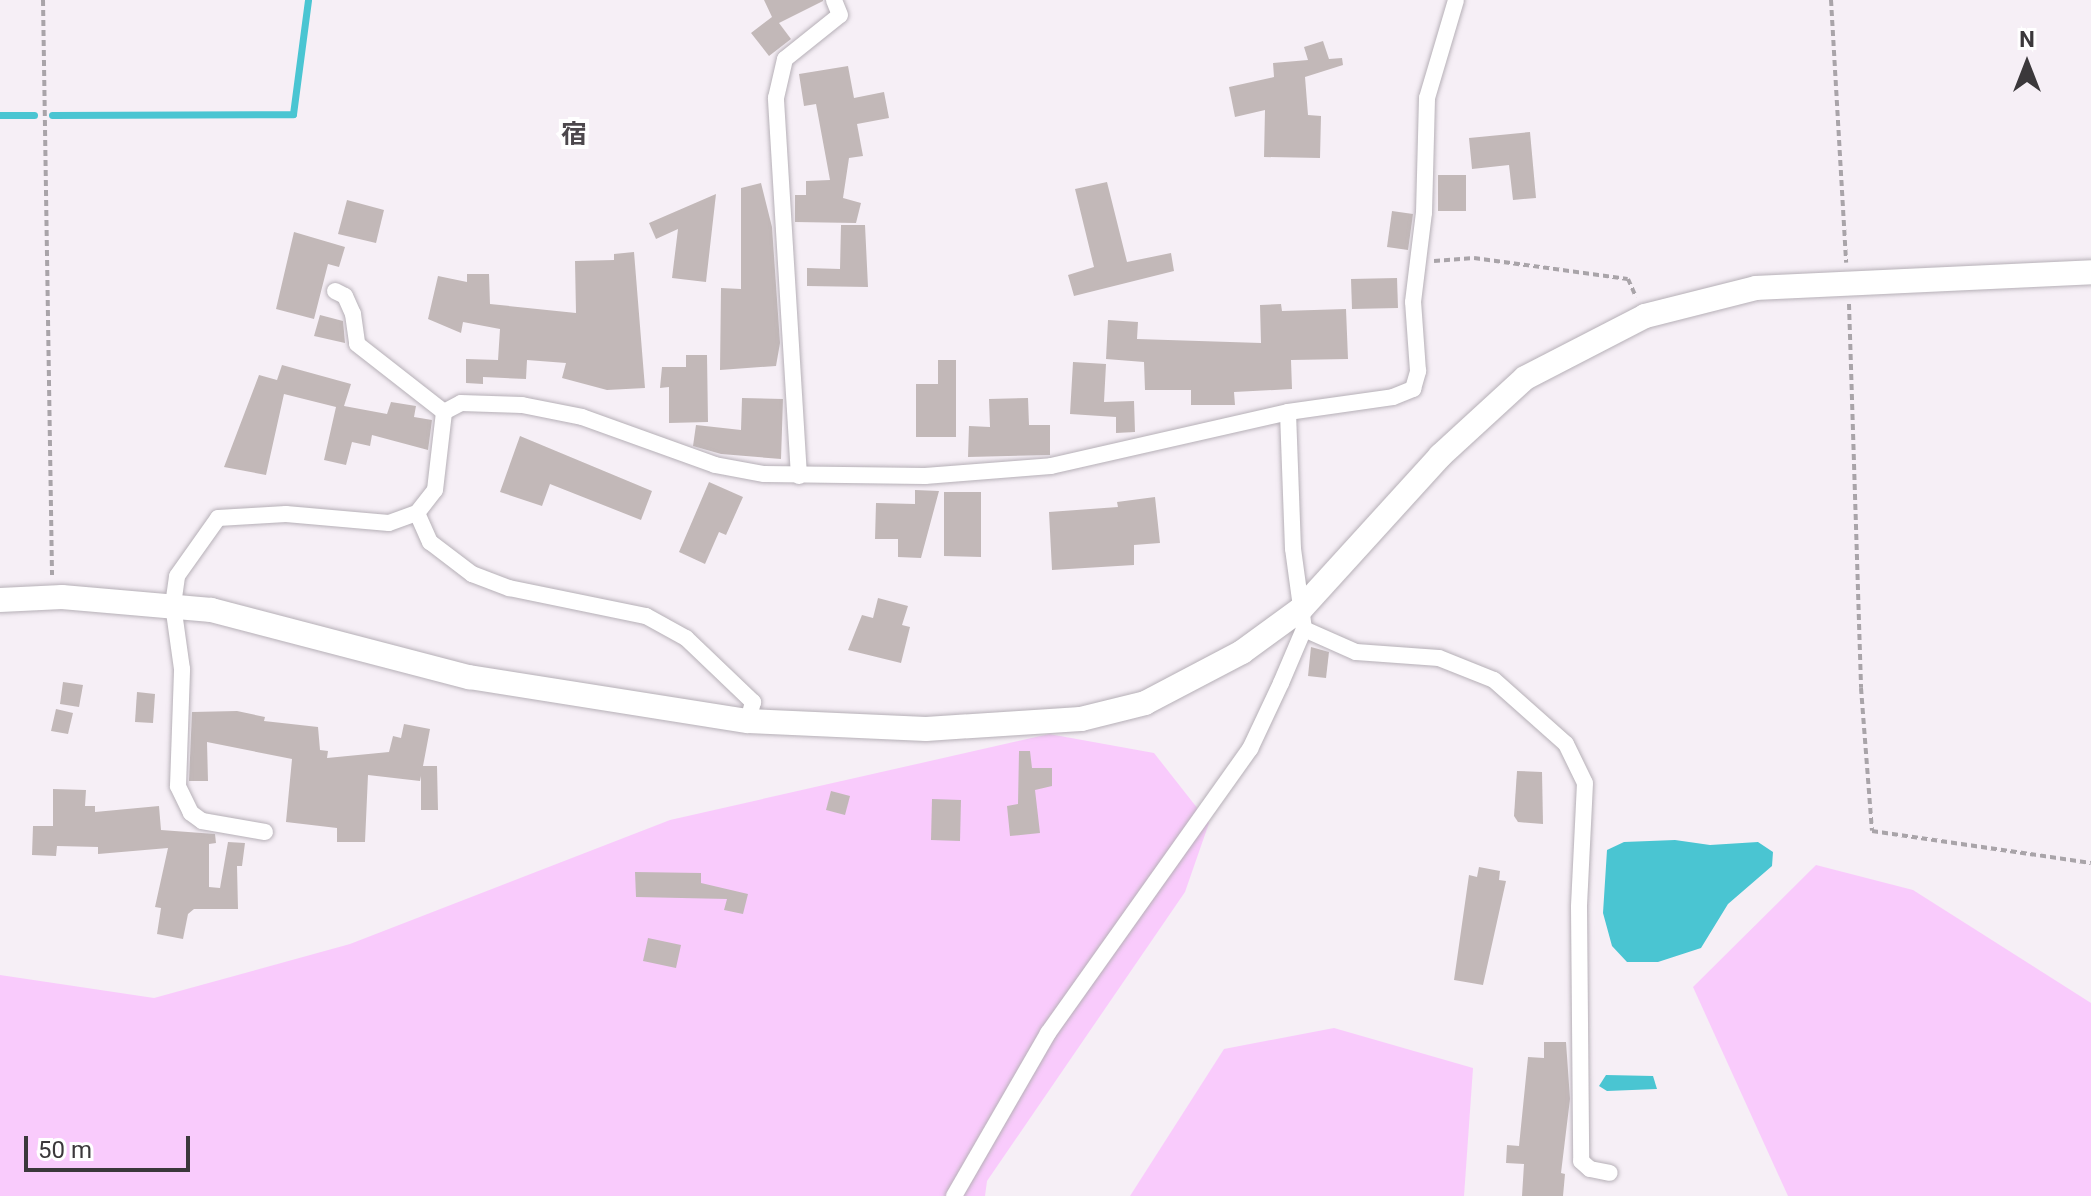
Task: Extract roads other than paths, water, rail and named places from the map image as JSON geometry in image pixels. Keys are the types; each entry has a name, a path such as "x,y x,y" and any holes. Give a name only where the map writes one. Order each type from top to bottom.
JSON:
{"street":[{"path":"799,476 776,98 785,59 840,15 834,0"},
{"path":"444,412 461,403 522,405 582,417 715,465 799,476 925,476 1051,466 1288,412 1393,397 1413,389 1418,371 1413,302 1420,262 1427,98 1456,0"},
{"path":"0,600 52,597 173,605 283,625 469,677 748,721 926,729 1081,719 1145,703 1190,682 1302,619 1484,412 1525,378 1645,316 1756,288 2091,272"},
{"path":"335,291 345,296 353,314 357,344 444,412"},
{"path":"265,832 211,825 183,802 176,773 180,629 173,605 177,576 218,518 286,514 389,523 417,513 435,490 444,412"},
{"path":"954,1196 1048,1033 1250,749 1302,619 1288,412"},
{"path":"417,513 430,542 472,574 509,588 646,616 686,638 753,702 748,721"},
{"path":"1302,619 1356,652 1439,658 1494,680 1566,744 1585,783 1579,907 1581,1161 1590,1169 1610,1173"}],"water":[{"path":"1675,840 1710,845 1758,842 1773,852 1772,866 1728,904 1701,948 1658,962 1627,962 1612,946 1603,913 1607,850 1624,842"},
{"path":"1606,1075 1653,1076 1657,1089 1607,1091 1599,1086"}],"waterway":[{"path":"52,115 293,114 308,0"},
{"path":"0,115 34,115"}],"district":[{"name":"宿","path":"574,135"}]}
